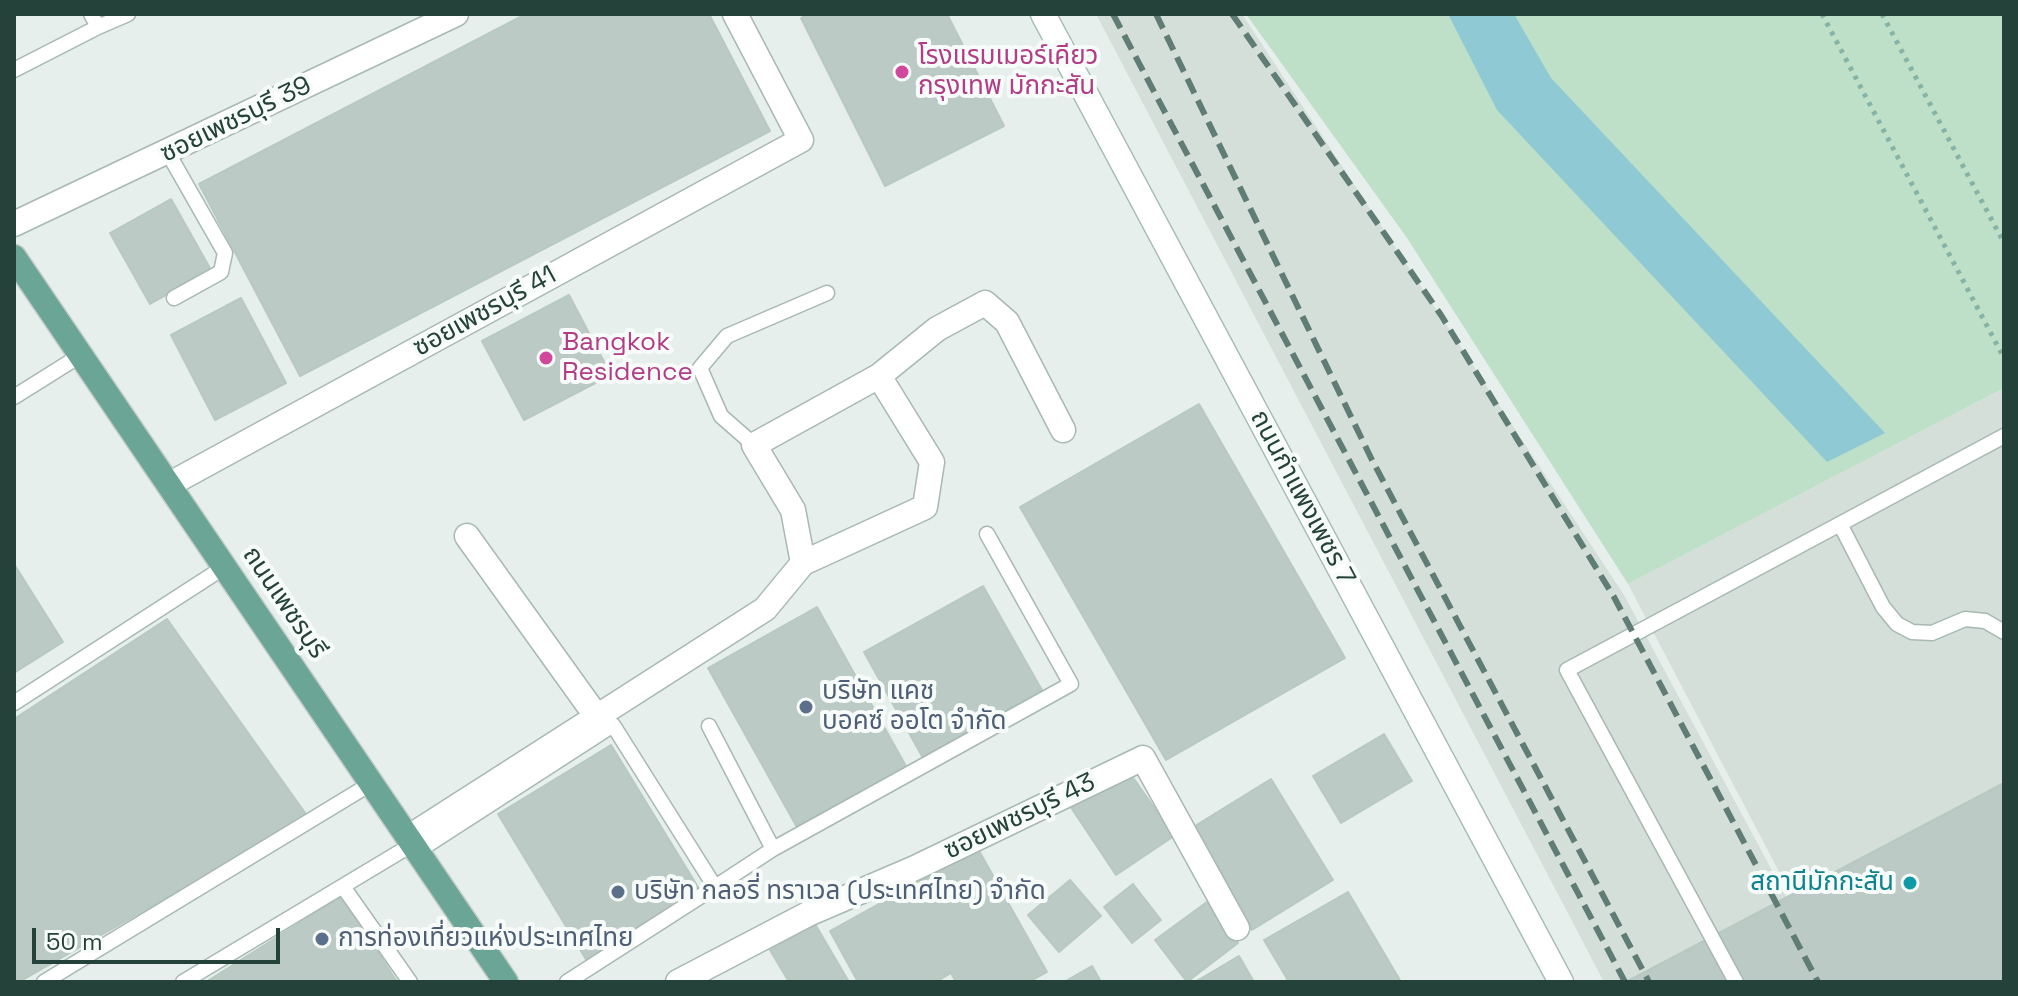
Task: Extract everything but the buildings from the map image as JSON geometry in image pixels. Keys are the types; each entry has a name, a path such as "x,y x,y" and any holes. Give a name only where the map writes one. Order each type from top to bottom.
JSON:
{"main road":[{"name":"ถนนเพชรบุรี","path":"14,257 506,982"}],"street":[{"name":"ซอยเพชรบุรี 39","path":"14,224 456,14"},
{"name":"ซอยเพชรบุรี 41","path":"170,484 801,140 735,14"},
{"name":"ถนนกำแพงเพชร 7","path":"1043,14 1561,982"},
{"path":"803,563 793,510 754,445 879,376 937,329 985,303 1007,322 1063,430"},
{"path":"413,844 597,717 765,609 803,563 925,507 932,462 879,376"},
{"path":"467,536 597,717"},
{"name":"ซอยเพชรบุรี 43","path":"678,982 808,914 915,868 1143,758 1237,928"}],"lane":[{"path":"14,70 94,21 128,14"},
{"path":"168,153 225,253 221,272 174,298"},
{"path":"754,445 721,416 700,368 727,336 827,293"},
{"path":"14,397 81,355"},
{"path":"1736,982 1567,670 2004,436"},
{"path":"1840,524 1883,607 1897,624 1912,632 1932,633 1965,619 1985,621 2004,632"},
{"path":"567,982 773,849 1071,684 987,534"},
{"path":"14,703 226,566"},
{"path":"183,982 613,725 715,887"},
{"path":"709,726 773,849"},
{"path":"44,982 372,783"},
{"path":"344,888 410,982"}],"path":[{"path":"1822,14 2004,358"},
{"path":"1882,14 2004,243"}],"shaded area":[{"path":"1096,14 1242,14 1624,595 1832,982 1604,982"},
{"path":"2004,388 2004,982 1837,982 1628,584"}],"green space":[{"path":"1246,14 2004,14 2004,388 1628,584 1407,238"}],"water":[{"path":"1448,14 1514,14 1551,78 1885,433 1827,462 1497,110"}],"railway":[{"path":"1113,14 1625,982"},
{"path":"1156,14 1372,460 1649,982"},
{"path":"1232,14 1441,315 1614,597 1818,982"}],"place":[{"name":"โรงแรมเมอร์เคียว กรุงเทพ มักกะสัน","path":"902,72"},
{"name":"Bangkok Residence","path":"546,358"},
{"name":"บริษัท แคช บอคซ์ ออโต จำกัด","path":"806,707"},
{"name":"สถานีมักกะสัน","path":"1910,883"},
{"name":"บริษัท กลอรี่ ทราเวล (ประเทศไทย) จำกัด","path":"618,892"},
{"name":"การท่องเที่ยวแห่งประเทศไทย","path":"322,939"}]}
